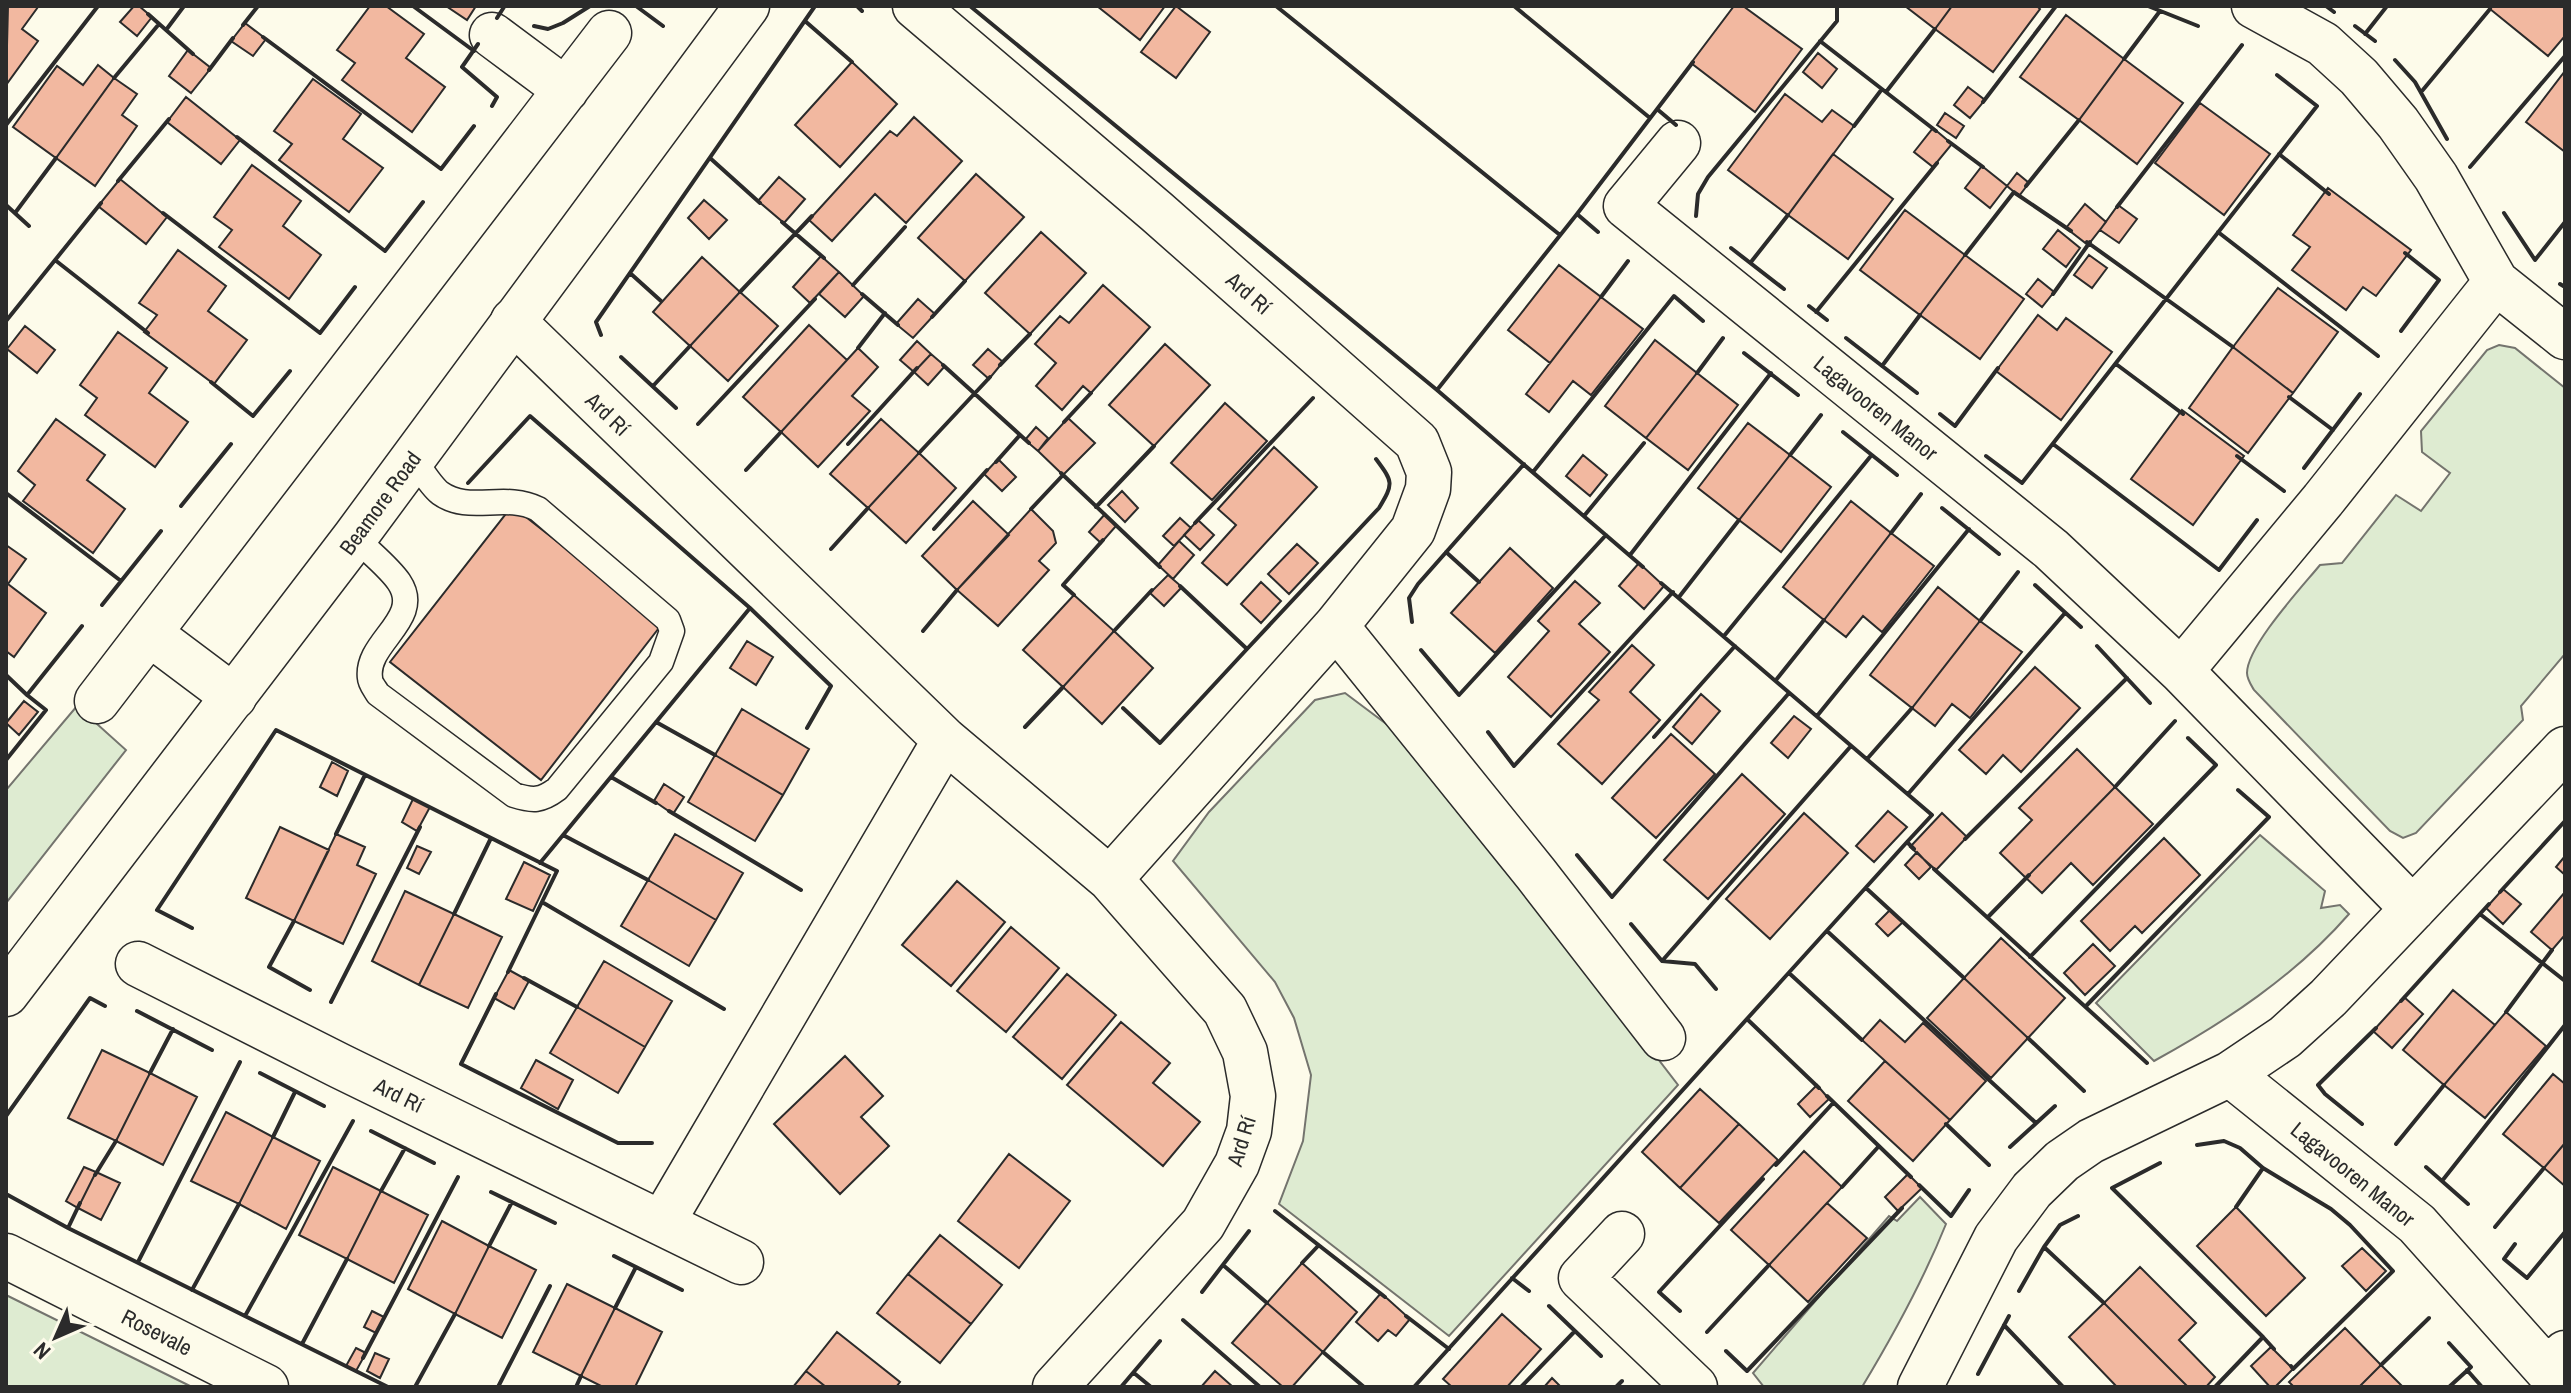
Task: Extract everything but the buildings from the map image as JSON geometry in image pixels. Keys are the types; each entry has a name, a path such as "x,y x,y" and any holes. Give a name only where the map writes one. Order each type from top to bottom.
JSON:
{"street":[{"name":"Beamore Road","path":"6,994 355,537 747,6"},
{"name":"Ard Rí","path":"915,6 1157,212 1417,442 1429,472 1428,489 1413,530 1363,595 1110,879"},
{"path":"2254,6 2323,44 2359,77 2398,123 2436,177 2496,282 2565,337"},
{"path":"97,701 609,33"},
{"path":"492,35 566,90"},
{"name":"Lagavooren Manor","path":"1678,143 1626,206 2051,549 2181,671 2413,909"},
{"path":"2181,671 2271,565 2496,282"},
{"name":"Ard Rí","path":"513,321 945,740 1110,879 1225,1010 1245,1052 1253,1096 1249,1131 1237,1164 1203,1224 1055,1387"},
{"path":"1336,626 1536,874 1663,1038"},
{"path":"150,634 234,697"},
{"path":"662,1223 945,740"},
{"path":"1920,1387 1996,1238 2026,1197 2062,1161 2091,1141 2230,1074 2285,1037 2328,998 2565,749"},
{"name":"Ard Rí","path":"138,964 741,1262"},
{"name":"Lagavooren Manor","path":"2230,1074 2417,1224 2548,1371 2565,1353"},
{"path":"1622,1234 1581,1278 1695,1387"},
{"name":"Rosevale","path":"6,1256 266,1387"}],"lane":[{"path":"355,537 400,583 406,603 402,616 375,653 371,665 369,680 378,694 514,795 531,801 544,799 557,789 661,662 672,631 668,620 538,509 511,500 458,502 439,493 413,458"}],"green space":[{"path":"2499,345 2515,348 2565,388 2565,654 2521,706 2523,720 2416,833 2403,838 2390,831 2254,690 2248,680 2249,662 2265,633 2320,565 2342,563 2396,495 2421,511 2450,473 2422,452 2421,431 2487,350"},
{"path":"1345,693 1393,729 1482,830 1678,1085 1449,1336 1279,1204 1303,1141 1311,1075 1294,1018 1275,982 1173,861 1209,812 1315,700"},
{"path":"77,706 126,750 6,903 6,790"},
{"path":"2260,835 2325,891 2321,908 2340,905 2349,914 2306,958 2258,996 2154,1061 2096,1003"},
{"path":"1920,1197 1946,1224 1907,1307 1862,1387 1764,1387 1753,1373 1889,1216 1897,1221"},
{"path":"6,1295 192,1387 6,1387"}],"wall":[{"path":"6,125 98,6"},
{"path":"166,30 184,6"},
{"path":"243,25 258,6"},
{"path":"413,6 474,51"},
{"path":"534,26 548,29 590,6"},
{"path":"636,6 663,26"},
{"path":"601,335 596,322 815,6"},
{"path":"857,6 862,11"},
{"path":"970,6 1437,390"},
{"path":"1276,6 1560,235"},
{"path":"1514,6 1650,118"},
{"path":"1696,216 1698,194 1708,177 1837,21 1837,6"},
{"path":"1983,102 2056,6"},
{"path":"2148,6 2198,26"},
{"path":"2326,6 2334,12"},
{"path":"2365,34 2387,6"},
{"path":"497,18 504,7"},
{"path":"2422,91 2490,9"},
{"path":"2124,59 2160,11"},
{"path":"148,14 193,54"},
{"path":"805,21 852,62"},
{"path":"114,78 159,24"},
{"path":"2355,26 2375,41"},
{"path":"1886,92 1935,29"},
{"path":"263,37 441,169 474,126"},
{"path":"209,70 233,38"},
{"path":"1820,41 1936,131"},
{"path":"478,44 462,67 497,97 492,106"},
{"path":"2117,207 2242,45"},
{"path":"2470,167 2565,56"},
{"path":"2395,60 2415,82 2447,139"},
{"path":"1577,214 1693,62"},
{"path":"1986,456 2022,483 2317,106 2277,75"},
{"path":"1854,126 1882,89"},
{"path":"1657,109 1676,125"},
{"path":"118,181 169,119"},
{"path":"2026,186 2079,120"},
{"path":"237,137 385,251 423,202"},
{"path":"1948,141 1983,167"},
{"path":"2279,154 2329,194"},
{"path":"15,213 56,158"},
{"path":"710,158 760,203"},
{"path":"1816,312 1937,163"},
{"path":"1965,255 2014,192"},
{"path":"2015,193 2071,231"},
{"path":"6,321 101,203"},
{"path":"6,205 29,226"},
{"path":"163,213 320,333 355,287"},
{"path":"2504,213 2535,260 2565,222"},
{"path":"1598,232 1577,214 1437,390 1643,567"},
{"path":"1751,262 1788,215"},
{"path":"740,292 812,216"},
{"path":"782,222 824,258"},
{"path":"853,285 905,227"},
{"path":"2218,232 2378,356"},
{"path":"2087,242 2233,347"},
{"path":"2053,294 2090,242"},
{"path":"1731,248 1784,289"},
{"path":"2401,331 2439,280 2405,253"},
{"path":"55,260 148,333"},
{"path":"1601,297 1628,261"},
{"path":"630,273 661,301"},
{"path":"932,317 965,281"},
{"path":"2560,284 2565,287"},
{"path":"862,294 898,325"},
{"path":"1533,472 1674,296 1703,321"},
{"path":"698,424 815,299"},
{"path":"1809,306 1827,320"},
{"path":"858,348 885,313"},
{"path":"1882,366 1920,315"},
{"path":"1000,365 1030,334"},
{"path":"1697,373 1723,338"},
{"path":"1846,338 1917,393"},
{"path":"653,386 690,346"},
{"path":"1744,353 1798,395"},
{"path":"621,357 676,408"},
{"path":"2116,364 2183,414"},
{"path":"943,365 1029,443"},
{"path":"848,444 917,368"},
{"path":"1940,414 1955,426 1998,368"},
{"path":"211,382 253,416 290,371"},
{"path":"1630,555 1771,373"},
{"path":"919,453 990,377"},
{"path":"1064,422 1091,393"},
{"path":"2304,468 2360,394"},
{"path":"2289,397 2333,430"},
{"path":"1195,523 1313,398"},
{"path":"1790,455 1821,415"},
{"path":"468,483 530,416 750,608"},
{"path":"746,470 781,432"},
{"path":"1843,432 1897,475"},
{"path":"996,462 1020,435"},
{"path":"1584,516 1644,443"},
{"path":"181,506 231,444"},
{"path":"2053,444 2219,570 2257,520"},
{"path":"1096,507 1154,446"},
{"path":"2237,456 2284,491"},
{"path":"1724,636 1870,457"},
{"path":"1247,649 1379,508 1390,483 1376,459"},
{"path":"1412,622 1409,598 1418,584 1524,464"},
{"path":"934,529 987,470"},
{"path":"1061,473 1160,567"},
{"path":"1031,509 1063,475"},
{"path":"6,493 121,581"},
{"path":"1891,533 1921,494"},
{"path":"831,549 868,508"},
{"path":"1942,508 1999,554"},
{"path":"1679,597 1739,520"},
{"path":"1817,716 1969,529"},
{"path":"102,605 161,531"},
{"path":"1421,650 1459,695 1606,535"},
{"path":"1074,595 1063,585 1103,540"},
{"path":"1446,552 1479,582"},
{"path":"1980,621 2018,572"},
{"path":"1661,583 1932,815 1907,842 1914,849"},
{"path":"2035,585 2081,627"},
{"path":"1123,708 1160,743 1247,649 1180,586"},
{"path":"923,631 957,590"},
{"path":"1114,631 1152,590"},
{"path":"1488,732 1514,766 1673,592"},
{"path":"540,863 750,608 831,686 807,728"},
{"path":"1908,794 2065,613"},
{"path":"1776,680 1824,620"},
{"path":"6,760 46,710 27,695 82,626"},
{"path":"1654,737 1735,646"},
{"path":"2097,646 2150,703"},
{"path":"6,675 27,695"},
{"path":"1965,839 2127,678"},
{"path":"1025,727 1063,687"},
{"path":"1577,855 1612,897 1789,693"},
{"path":"1867,759 1912,708"},
{"path":"2115,787 2175,721"},
{"path":"656,722 715,755"},
{"path":"192,928 157,910 276,730 557,871 508,972"},
{"path":"2030,957 2216,765 2188,738"},
{"path":"1662,961 1851,746"},
{"path":"336,834 365,775"},
{"path":"611,777 656,803"},
{"path":"2086,1006 2269,817 2238,790"},
{"path":"669,811 801,890"},
{"path":"2500,892 2565,821"},
{"path":"331,1002 420,827"},
{"path":"563,835 648,880"},
{"path":"454,914 491,838"},
{"path":"1414,1387 1907,842"},
{"path":"1934,869 2147,1063"},
{"path":"1988,917 2029,875"},
{"path":"1866,888 1964,978"},
{"path":"542,902 724,1009"},
{"path":"2401,1001 2489,904"},
{"path":"2480,914 2565,981"},
{"path":"294,921 269,967 310,990"},
{"path":"1631,924 1662,961 1695,964 1716,989"},
{"path":"1827,931 2036,1123"},
{"path":"2506,1012 2552,950"},
{"path":"1789,973 1862,1040"},
{"path":"524,978 577,1007"},
{"path":"496,994 461,1064 618,1143 652,1143"},
{"path":"6,1116 90,998 105,1006"},
{"path":"137,1011 212,1050"},
{"path":"1747,1019 1819,1088"},
{"path":"2442,1181 2565,1025"},
{"path":"2362,1124 2318,1085 2376,1028"},
{"path":"150,1073 173,1029"},
{"path":"2028,1038 2084,1091"},
{"path":"138,1262 240,1062"},
{"path":"260,1073 324,1106"},
{"path":"2396,1144 2444,1085"},
{"path":"273,1137 295,1092"},
{"path":"1827,1096 1911,1177"},
{"path":"1776,1165 1833,1103"},
{"path":"2010,1147 2055,1106"},
{"path":"245,1316 353,1121"},
{"path":"1946,1124 1989,1165"},
{"path":"371,1131 434,1163"},
{"path":"95,1175 116,1141"},
{"path":"2197,1145 2224,1141 2240,1148 2263,1168 2331,1209 2393,1271 2293,1369 2291,1366"},
{"path":"1842,1187 1879,1146"},
{"path":"381,1191 405,1148"},
{"path":"2160,1163 2112,1188 2263,1337 2215,1387"},
{"path":"2426,1167 2468,1204"},
{"path":"2236,1207 2263,1168"},
{"path":"2495,1227 2544,1168"},
{"path":"363,1358 458,1177"},
{"path":"1680,1311 1659,1292 1763,1179"},
{"path":"1919,1185 1951,1216 1969,1190"},
{"path":"491,1192 555,1223"},
{"path":"6,1194 388,1387"},
{"path":"489,1246 512,1202"},
{"path":"68,1228 80,1203"},
{"path":"192,1290 239,1204"},
{"path":"1726,1351 1747,1371 1902,1208"},
{"path":"1275,1211 1385,1297"},
{"path":"2019,1291 2060,1225 2078,1216"},
{"path":"1202,1292 1249,1231"},
{"path":"2515,1244 2504,1259 2527,1278 2565,1232"},
{"path":"1302,1263 1318,1246"},
{"path":"2044,1247 2104,1303"},
{"path":"614,1256 682,1290"},
{"path":"302,1344 347,1259"},
{"path":"1223,1265 1267,1303"},
{"path":"1707,1332 1769,1265"},
{"path":"615,1308 636,1267"},
{"path":"1512,1278 1529,1291"},
{"path":"498,1387 550,1286"},
{"path":"1549,1306 1601,1356"},
{"path":"415,1387 455,1314"},
{"path":"1406,1316 1449,1349"},
{"path":"1978,1374 2009,1316"},
{"path":"2381,1365 2429,1318"},
{"path":"1183,1320 1260,1387"},
{"path":"2004,1325 2063,1387"},
{"path":"1521,1387 1575,1331"},
{"path":"2263,1337 2274,1349"},
{"path":"1121,1387 1160,1341"},
{"path":"2449,1343 2471,1367 2449,1387"},
{"path":"1323,1352 1364,1387"},
{"path":"2467,1370 2482,1387"},
{"path":"1134,1373 1151,1387"},
{"path":"576,1387 581,1376"},
{"path":"1616,1387 1622,1381"}]}
